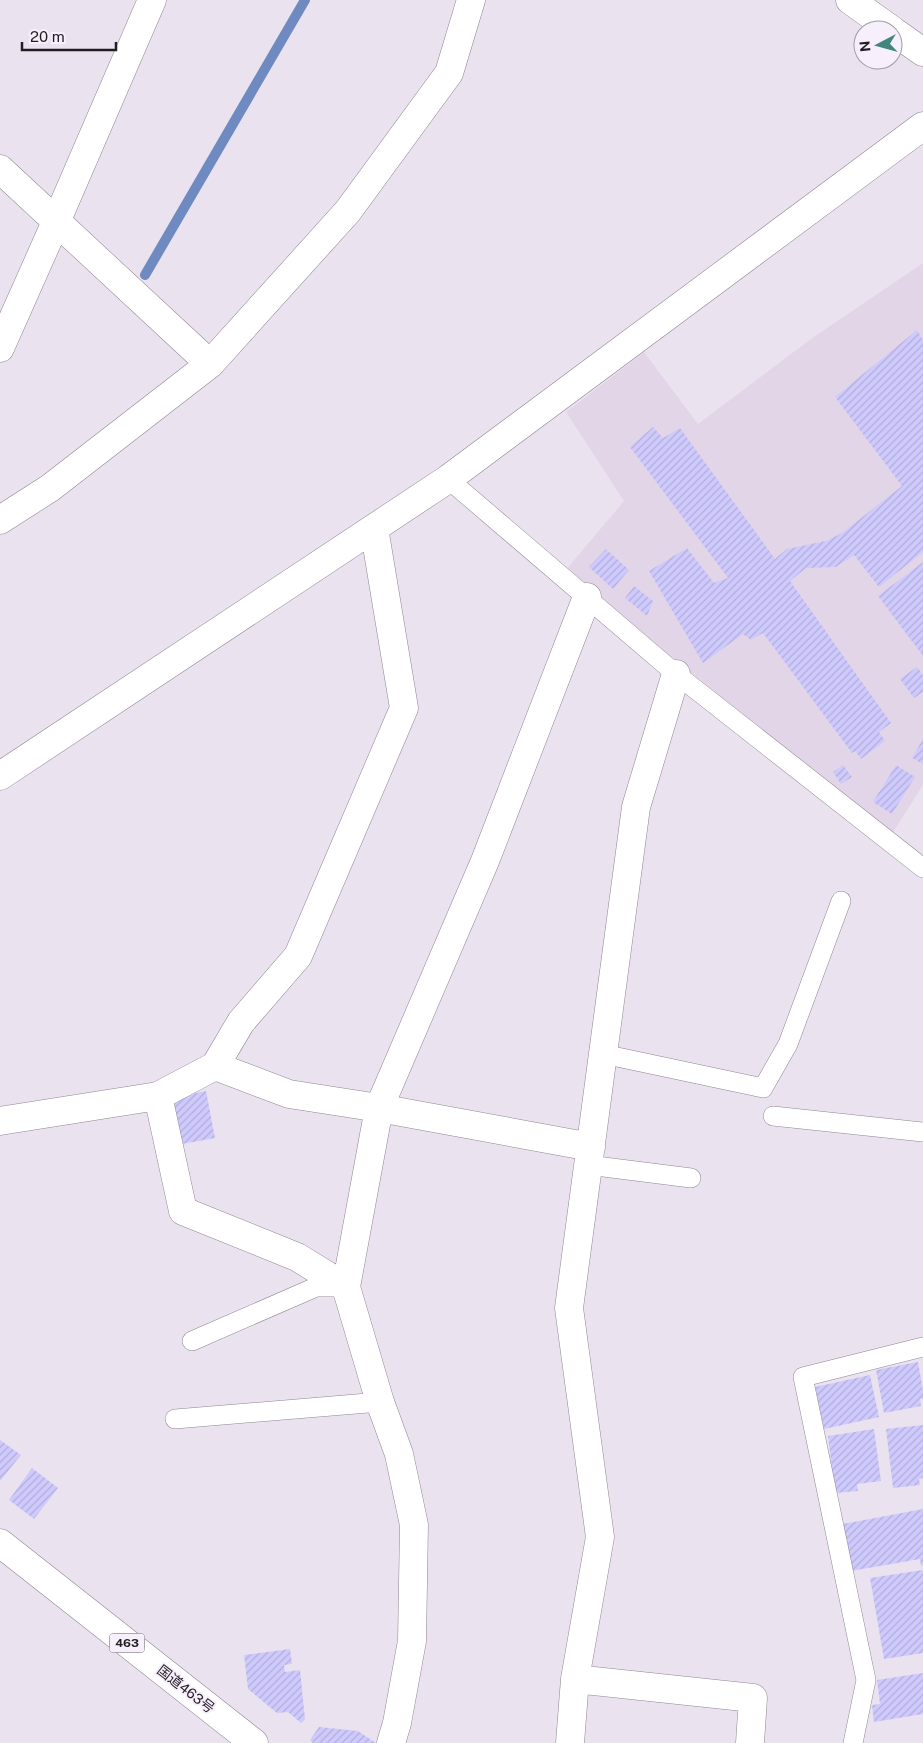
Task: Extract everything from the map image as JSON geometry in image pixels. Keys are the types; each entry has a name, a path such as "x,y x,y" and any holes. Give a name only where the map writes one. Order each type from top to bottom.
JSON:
{"main road":[{"path":"0,348 152,0"},
{"path":"0,520 50,488 210,364 348,210 449,73 471,0"},
{"path":"865,4 882,20"},
{"path":"903,38 923,52"},
{"path":"0,776 448,480 923,126"},
{"path":"1,172 210,364"},
{"path":"0,1121 158,1096 215,1066 241,1022 298,956 404,708 374,528"},
{"path":"391,1743 397,1723 412,1641 414,1524 399,1454 380,1402 346,1287 379,1108 484,861 587,597"},
{"path":"570,1743 575,1679 600,1537 569,1308 636,807 676,674"},
{"path":"215,1066 289,1094 379,1108 589,1156"},
{"path":"158,1096 183,1211 296,1258 346,1287"},
{"name":"国道463号","path":"0,1543 254,1743"},
{"path":"575,1679 752,1698 750,1743"}],"lane":[{"path":"448,480 676,674 923,868"},
{"path":"603,1054 763,1088 788,1044 841,901"},
{"path":"773,1116 923,1132"},
{"path":"589,1156 691,1178"},
{"path":"192,1341 316,1287 346,1287"},
{"path":"853,1743 866,1680 803,1377 923,1347"},
{"path":"175,1419 380,1402"}],"shaded area":[{"path":"923,263 923,785 892,834 565,571 624,501 566,412 644,352 698,424 811,339"}],"building":[{"path":"917,330 923,340 923,552 879,587 854,555 836,567 806,568 790,581 891,723 879,732 885,741 861,759 855,751 852,753 763,633 751,640 743,634 703,663 649,571 687,548 714,583 728,578 630,447 653,427 663,438 680,428 775,559 787,549 826,541 842,533 902,486 835,397"},
{"path":"606,549 629,570 613,589 589,567"},
{"path":"923,562 923,656 878,596"},
{"path":"634,586 653,601 647,616 625,598"},
{"path":"917,667 923,675 923,692 914,698 900,679"},
{"path":"923,739 923,764 912,758"},
{"path":"843,765 852,777 841,784 833,772"},
{"path":"896,765 915,777 892,814 873,802"},
{"path":"206,1091 215,1138 182,1144 172,1098"},
{"path":"918,1362 923,1390 923,1399 920,1399 921,1406 884,1413 876,1370"},
{"path":"870,1375 879,1417 824,1429 815,1387"},
{"path":"923,1425 923,1478 919,1479 920,1485 893,1488 886,1429"},
{"path":"874,1429 881,1481 857,1484 858,1491 835,1493 828,1436"},
{"path":"0,1440 21,1455 0,1481"},
{"path":"32,1468 58,1488 34,1519 9,1500"},
{"path":"923,1509 923,1565 921,1566 920,1559 851,1571 843,1524"},
{"path":"923,1570 923,1653 884,1659 870,1578"},
{"path":"290,1649 292,1664 284,1665 285,1672 300,1670 305,1719 301,1723 288,1712 277,1713 248,1689 244,1655"},
{"path":"923,1673 923,1714 874,1722 872,1705 880,1704 877,1680"},
{"path":"319,1727 358,1731 376,1743 313,1743 310,1740"}],"waterway":[{"path":"145,275 305,0"}]}
